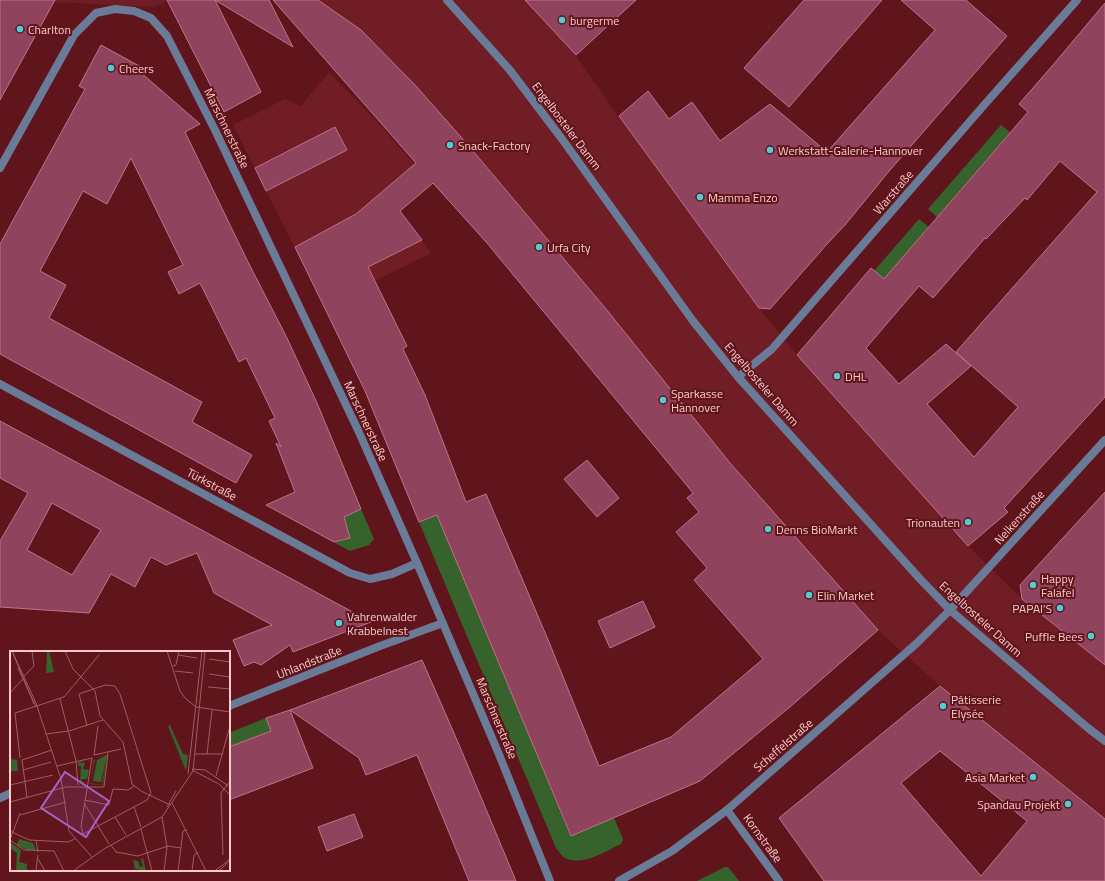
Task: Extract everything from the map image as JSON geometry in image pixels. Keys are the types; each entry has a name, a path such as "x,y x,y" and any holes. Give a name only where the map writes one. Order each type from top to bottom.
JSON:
{"street":[{"name":"Engelbosteler Damm","path":"447,0 509,69 562,139 693,321 738,377 921,580 950,610 1105,741"},
{"name":"Warstraße","path":"738,377 772,350 1077,0"},
{"name":"Marschnerstraße","path":"0,168 74,35 96,13 115,9 134,11 151,18 167,36 232,165 358,430 498,752 550,881"},
{"name":"Türkstraße","path":"0,384 350,573 370,579 392,574 417,563"},
{"name":"Nelkenstraße","path":"950,610 1105,440"},
{"name":"Scheffelstraße","path":"619,881 672,851 727,810 917,643 950,610"},
{"name":"Uhlandstraße","path":"230,706 380,646 443,623"},
{"path":"0,798 10,793"},
{"name":"Kornstraße","path":"727,810 779,881"}],"shaded area":[{"path":"55,0 170,0 154,7 54,2"},
{"path":"318,0 525,0 574,53 608,102 759,308 797,355 968,546 1022,599 1105,665 1105,819 940,686 878,630 735,469 525,212 468,145"},
{"path":"329,72 378,123 432,184 400,211 431,253 324,306 233,125 285,99 301,106"}],"green space":[{"path":"1001,125 1010,132 937,217 928,209"},
{"path":"919,219 929,227 885,280 874,271"},
{"path":"361,509 374,539 369,545 350,551 311,530"},
{"path":"437,515 570,835 614,818 623,839 621,844 594,857 579,861 565,858 556,848 419,522"},
{"path":"266,718 271,731 230,747 230,733"},
{"path":"725,867 728,867 739,881 697,881"}],"building":[{"name":"Charlton","path":"0,0 55,0 0,100"},
{"path":"167,0 215,0 261,92 224,112"},
{"path":"215,0 269,0 293,47"},
{"path":"273,0 318,0 361,30 415,85 468,145 606,309 730,463 878,630 791,706 700,781 571,836 437,515 419,522 365,391 295,247 356,214 416,163","holes":["433,183 487,243 693,493 687,498 699,512 676,532 707,568 694,580 763,659 671,737 599,766 549,642 486,494 466,502 425,395 403,349 407,346 368,267 422,240 400,211"]},
{"path":"525,0 636,0 576,55"},
{"path":"804,0 882,0 789,107 744,68"},
{"path":"901,0 966,0 1007,36 890,170 845,225 770,309 759,308 619,116 648,91 669,119 692,102 720,141 770,104 827,152 935,30"},
{"path":"1105,3 1105,397 1004,508 1008,512 968,546 797,355 871,268 884,279 1028,112 1019,104","holes":["1060,161 1097,192 956,352 1018,407 974,457 927,404 971,366 946,344 899,384 866,348 919,286 933,298 985,238 986,239 1025,198 1027,200"]},
{"path":"101,45 141,67 139,71 200,124 185,132 247,260 287,338 317,403 361,509 344,517 350,538 334,542 266,505 295,492 276,443 281,447 269,421 275,418 246,358 239,362 200,283 179,294 168,272 183,265 131,158 107,204 83,191 40,271 66,285 49,318 202,402 192,422 252,455 236,483 0,354 0,244 85,89 79,86"},
{"path":"335,127 347,150 266,191 255,168"},
{"path":"0,421 371,622 293,652 290,645 261,665 254,662 244,666 233,640 272,625 214,593 197,553 166,565 151,557 135,587 111,574 89,613 0,607 0,541 28,493 0,478","holes":["52,503 101,530 72,575 27,550"]},
{"path":"587,460 619,498 597,517 564,479"},
{"path":"1105,492 1105,665 1022,599 1020,585"},
{"path":"643,601 655,627 610,648 598,621"},
{"path":"422,660 516,881 469,881 417,755 366,775 359,758 290,710"},
{"path":"940,686 1105,819 1105,881 824,881 779,818","holes":["940,751 1027,821 981,876 901,783"]},
{"path":"290,710 313,768 230,800 230,747 271,731 266,718"},
{"path":"354,814 363,837 327,851 318,827"}],"place":[{"name":"burgerme","path":"562,20"},
{"name":"Charlton","path":"20,29"},
{"name":"Cheers","path":"111,68"},
{"name":"Snack-Factory","path":"450,145"},
{"name":"Werkstatt-Galerie-Hannover","path":"770,150"},
{"name":"Mamma Enzo","path":"700,197"},
{"name":"Urfa City","path":"539,247"},
{"name":"DHL","path":"837,376"},
{"name":"Sparkasse Hannover","path":"663,400"},
{"name":"Trionauten","path":"968,522"},
{"name":"Denns BioMarkt","path":"768,529"},
{"name":"Happy Falafel","path":"1033,585"},
{"name":"Elin Market","path":"809,595"},
{"name":"PAPAI'S","path":"1060,608"},
{"name":"Vahrenwalder Krabbelnest","path":"339,623"},
{"name":"Puffle Bees","path":"1091,636"},
{"name":"Pâtisserie Elysée","path":"943,706"},
{"name":"Asia Market","path":"1033,777"},
{"name":"Spandau Projekt","path":"1068,804"}]}
